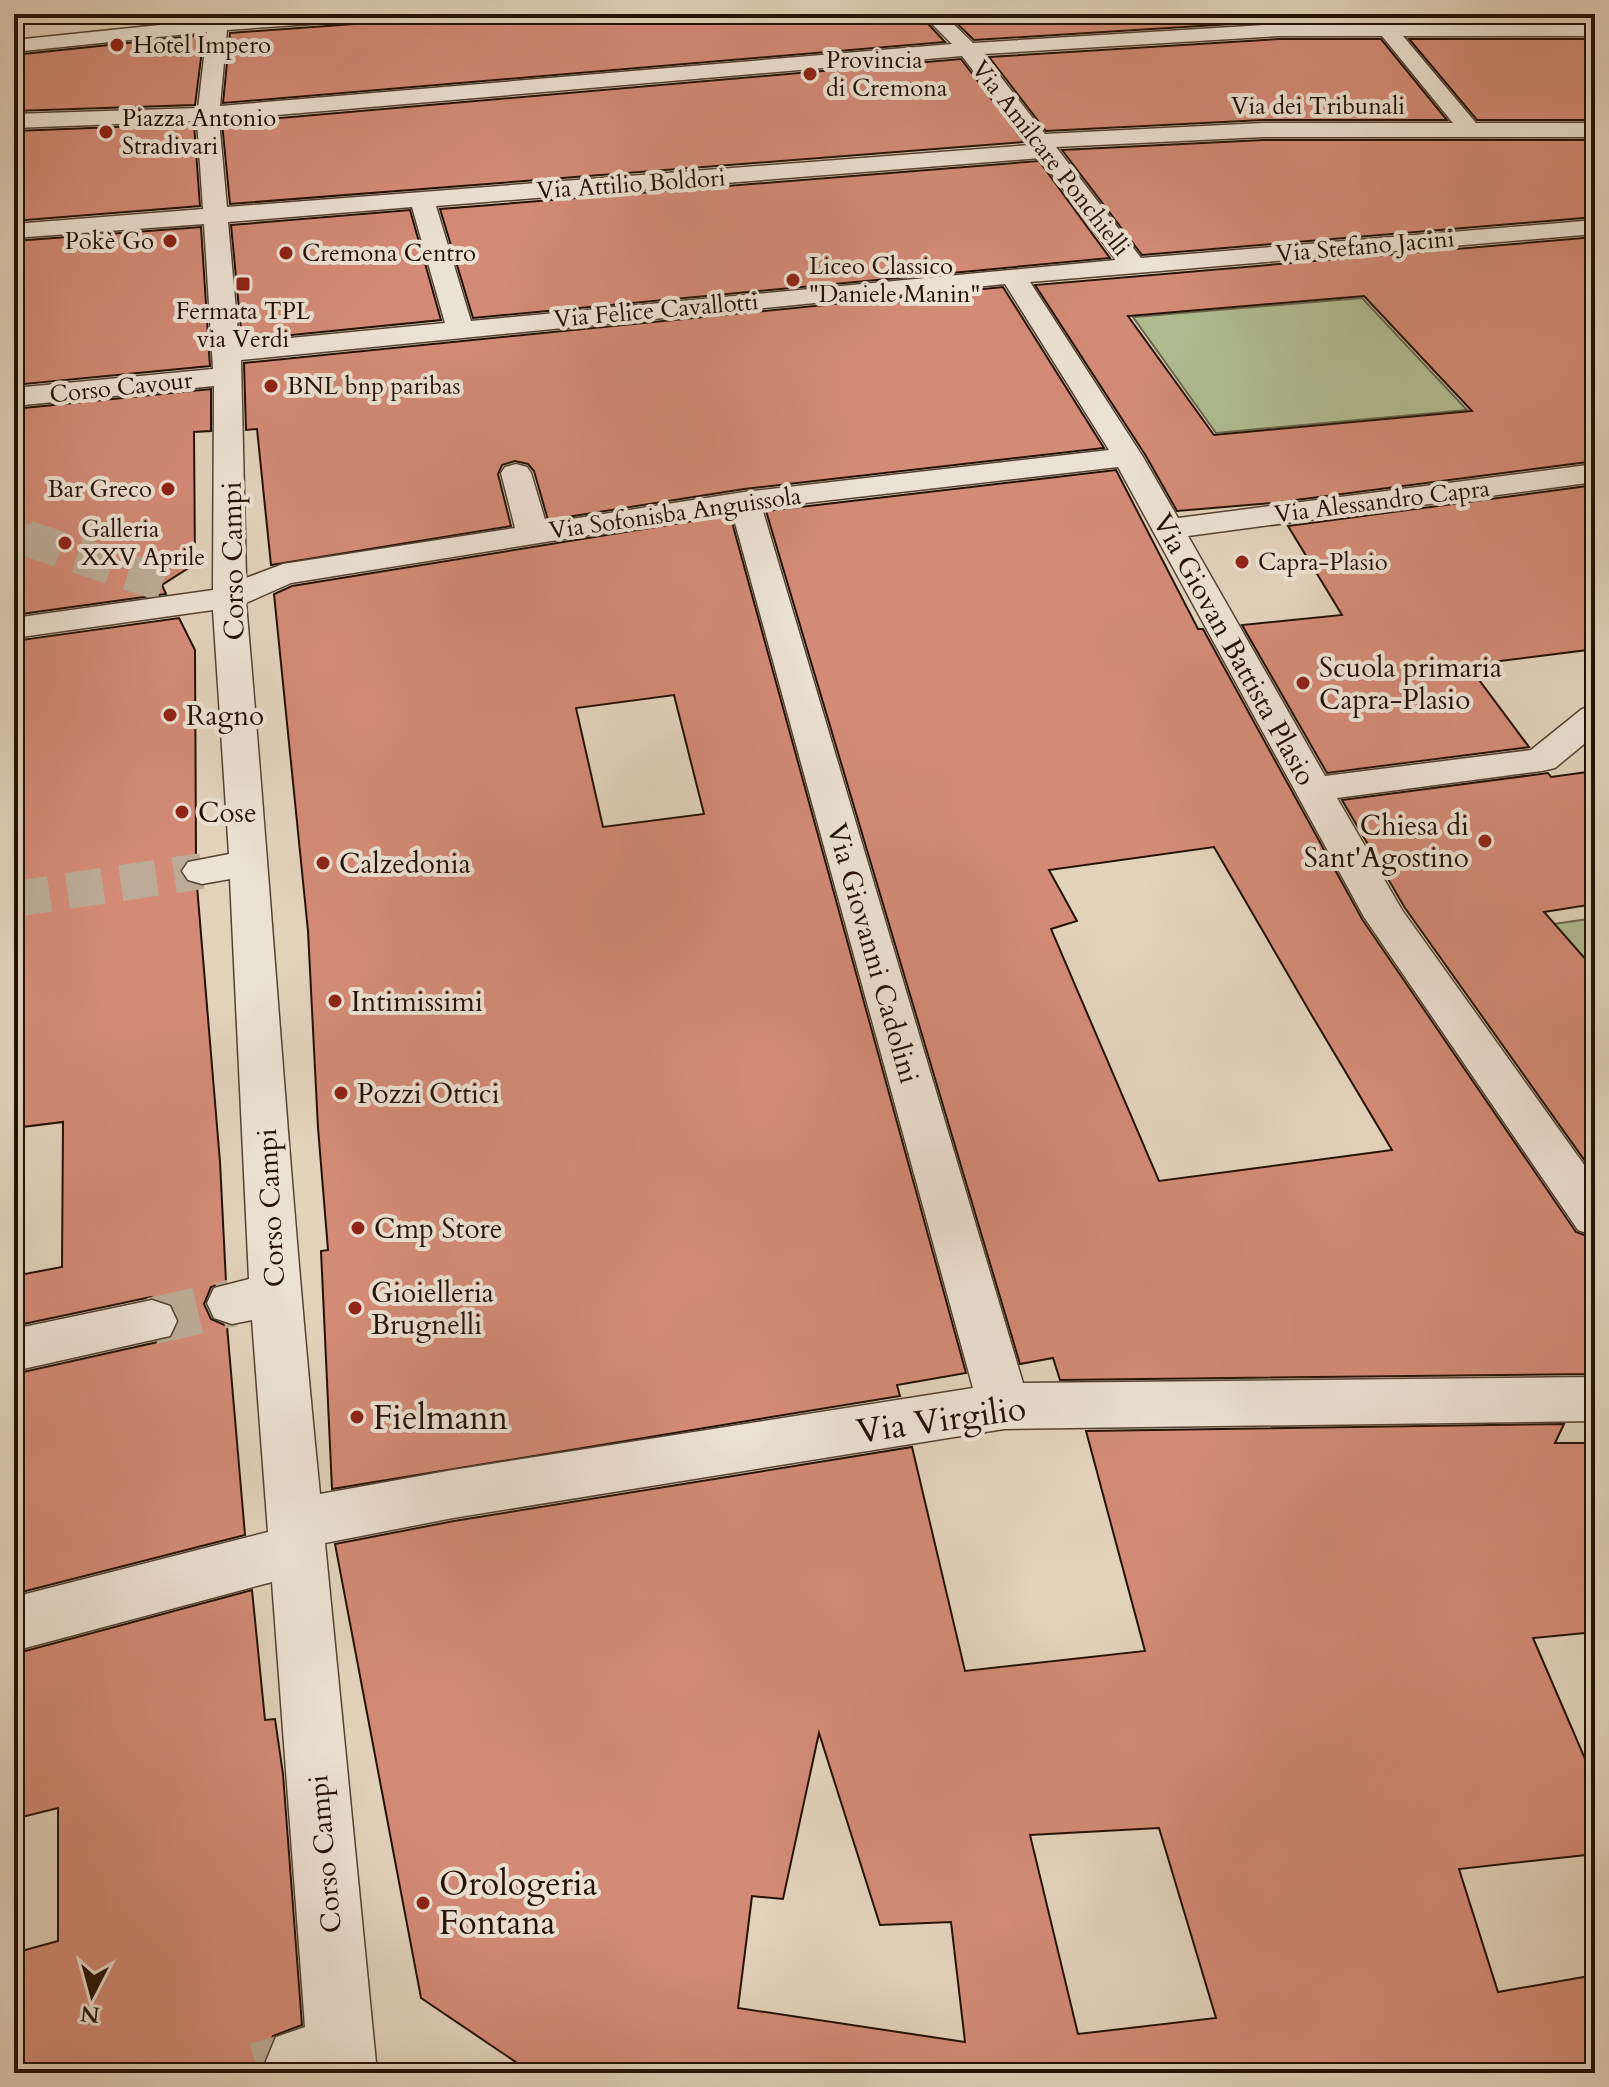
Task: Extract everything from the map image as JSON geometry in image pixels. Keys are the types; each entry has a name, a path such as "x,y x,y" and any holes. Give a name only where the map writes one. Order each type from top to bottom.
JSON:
{"street":[{"path":"14,46 219,20 368,14"},
{"name":"Via Amilcare Ponchielli","path":"932,14 968,49 1135,267"},
{"path":"1264,14 1280,30"},
{"name":"Corso Campi","path":"219,20 208,114 227,365 231,553 225,867 253,1299 296,1537 337,2067"},
{"path":"14,40 35,23"},
{"path":"14,121 208,114 968,49 1280,30 1595,30"},
{"path":"1388,31 1471,131"},
{"name":"Via dei Tribunali","path":"1044,146 1263,130 1595,130"},
{"name":"Via Attilio Boldori","path":"14,231 422,200 1044,146"},
{"path":"422,200 460,329"},
{"path":"1566,227 1595,255"},
{"name":"Via Stefano Jacini","path":"1135,267 1566,227 1595,227"},
{"name":"Via Felice Cavallotti","path":"227,365 460,329 1135,267"},
{"name":"Via Giovan Battista Plasio","path":"1013,276 1128,457 1385,917 1595,1217"},
{"name":"Corso Cavour","path":"14,397 227,365"},
{"name":"Via Sofonisba Anguissola","path":"14,628 229,598 283,574 744,501 1128,457"},
{"path":"516,473 533,534"},
{"name":"Via Alessandro Capra","path":"1168,529 1595,473"},
{"name":"Via Giovanni Cadolini","path":"744,501 1004,1406"},
{"path":"164,584 229,598"},
{"path":"1312,789 1542,760 1595,717"},
{"path":"14,1350 152,1321"},
{"name":"Via Virgilio","path":"14,1624 121,1595 296,1537 453,1494 1004,1406 1595,1399"}],"green space":[{"path":"1362,298 1467,410 1216,433 1133,317"},
{"path":"1595,918 1595,972 1554,924"}],"building":[{"path":"381,14 919,14 945,42 223,103 230,33 368,23"},
{"path":"947,14 1595,14 1595,21 1280,21 974,40"},
{"path":"204,35 195,105 14,111 14,55"},
{"path":"1280,39 1381,39 1447,120 1263,120 1046,131 989,57"},
{"path":"1409,39 1595,39 1595,120 1477,120"},
{"path":"961,59 1024,142 230,204 222,123"},
{"path":"194,124 200,206 14,221 14,131"},
{"path":"1263,140 1595,140 1595,217 1142,255 1062,150"},
{"path":"1039,161 1110,258 473,318 440,209"},
{"path":"410,210 441,320 242,340 231,225"},
{"path":"201,227 210,366 14,385 14,241"},
{"path":"1595,237 1595,461 1273,503 1177,511 1146,456 1035,285","holes":["1364,296 1472,411 1214,435 1128,316"]},
{"path":"1003,287 1104,448 744,489 548,520 534,471 528,464 515,461 502,465 498,474 511,526 271,565 257,429 246,430 244,363"},
{"path":"211,389 211,431 194,432 195,564 162,585 166,594 14,615 14,409"},
{"path":"1116,470 1198,629 1203,629 1362,919 1576,1232 1595,1239 1595,1364 1590,1374 1060,1380 1053,1358 1020,1364 766,511","holes":["1214,847 1392,1150 1159,1181 1051,929 1077,921 1049,870"]},
{"path":"1595,485 1595,649 1468,665 1529,747 1327,773 1242,625 1342,615 1288,526"},
{"path":"730,515 966,1373 897,1385 900,1396 332,1489 321,1251 328,1250 308,931 274,594 292,586","holes":["674,695 704,814 603,827 576,708"]},
{"path":"179,618 195,650 196,857 186,860 180,873 186,882 197,886 220,1162 226,1282 211,1287 204,1304 211,1319 227,1326 245,1535 14,1594 14,1374 171,1339 180,1322 173,1305 151,1297 14,1326 14,1276 62,1267 63,1122 14,1128 14,641"},
{"path":"1595,771 1595,904 1544,912 1595,970 1595,1175 1405,908 1342,800 1548,773 1551,777"},
{"path":"1564,1424 1555,1443 1595,1443 1595,1632 1533,1638 1595,1782 1595,1854 1459,1869 1498,1992 1595,1975 1595,2073 532,2073 421,1998 335,1544 454,1521 912,1447 965,1671 1145,1651 1086,1431","holes":["819,1733 880,1925 951,1922 965,2042 738,2008 752,1896 783,1899","1159,1828 1216,2018 1078,2034 1030,1835"]},
{"path":"252,1590 265,1720 275,1719 283,1774 302,2025 273,2036 263,2060 268,2073 14,2073 14,1953 58,1941 58,1808 14,1819 14,1654"}],"tunnel":[{"path":"14,534 164,584"},
{"path":"14,899 202,871"},
{"path":"152,1321 232,1303"},
{"path":"258,2073 300,2061"}],"place":[{"name":"Hotel Impero","path":"117,45"},
{"name":"Provincia di Cremona","path":"810,74"},
{"name":"Piazza Antonio Stradivari","path":"106,132"},
{"name":"Pokè Go","path":"170,241"},
{"name":"Cremona Centro","path":"286,253"},
{"name":"Liceo Classico \"Daniele Manin\"","path":"793,280"},
{"name":"Fermata TPL via Verdi","path":"243,284"},
{"name":"BNL bnp paribas","path":"271,386"},
{"name":"Bar Greco","path":"168,489"},
{"name":"Galleria XXV Aprile","path":"65,543"},
{"name":"Capra-Plasio","path":"1242,562"},
{"name":"Scuola primaria Capra-Plasio","path":"1303,683"},
{"name":"Ragno","path":"170,715"},
{"name":"Cose","path":"182,812"},
{"name":"Chiesa di Sant'Agostino","path":"1485,841"},
{"name":"Calzedonia","path":"323,863"},
{"name":"Intimissimi","path":"335,1001"},
{"name":"Pozzi Ottici","path":"341,1093"},
{"name":"Cmp Store","path":"358,1228"},
{"name":"Gioielleria Brugnelli","path":"355,1308"},
{"name":"Fielmann","path":"357,1417"},
{"name":"Orologeria Fontana","path":"423,1903"}]}
